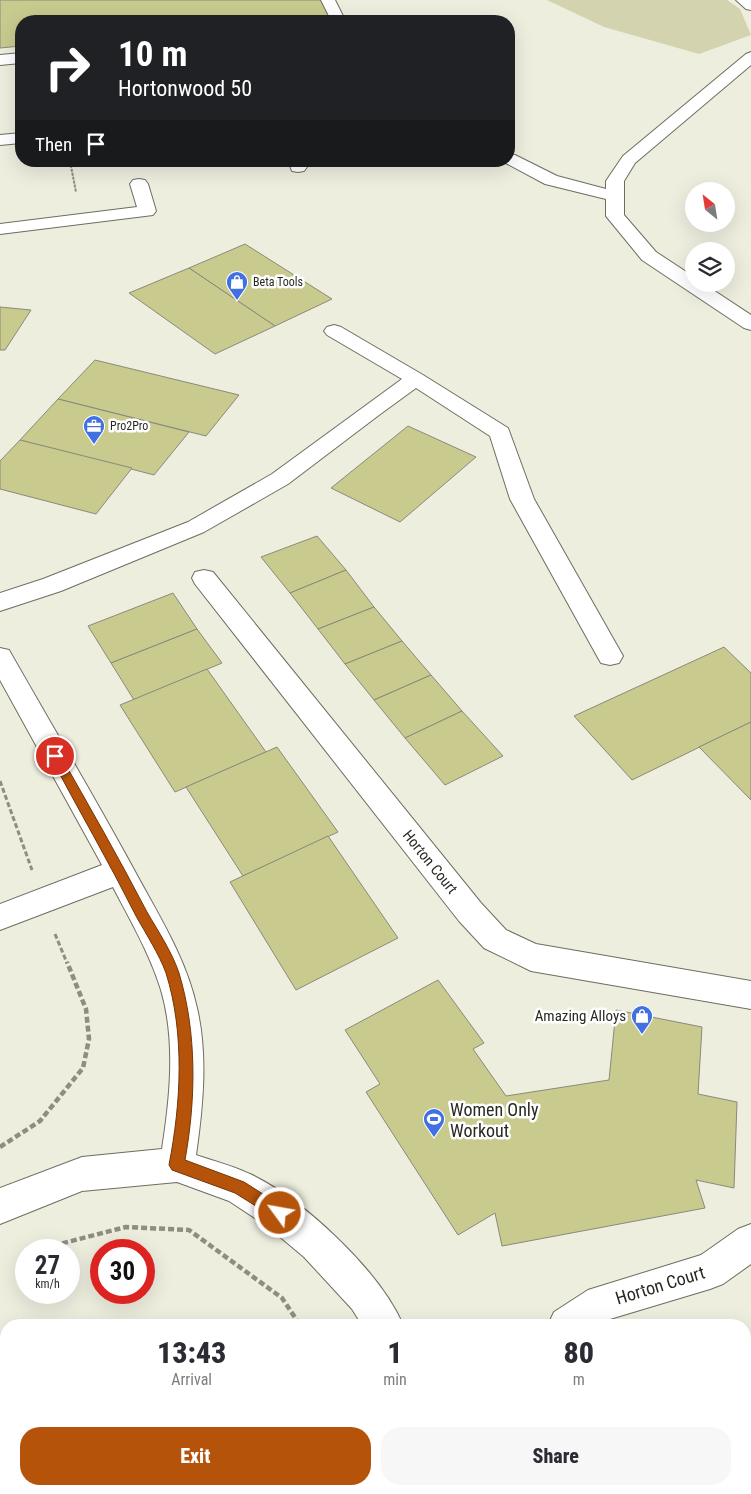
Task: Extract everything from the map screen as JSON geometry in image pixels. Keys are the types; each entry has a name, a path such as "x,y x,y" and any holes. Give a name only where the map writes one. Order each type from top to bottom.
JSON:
{"street":[{"path":"328,0 336,15"},
{"path":"743,0 751,6"},
{"path":"751,57 629,160 615,181 615,216 649,256 751,324"},
{"path":"0,60 15,59"},
{"path":"0,140 15,139"},
{"path":"515,162 551,180 615,196"},
{"path":"0,230 147,211 139,184"},
{"path":"334,331 416,379 500,433 522,499 610,656"},
{"path":"0,602 52,585 196,527 280,479 371,410 416,379"},
{"name":"Horton Court","path":"204,578 470,912 495,939 531,957 751,995"},
{"path":"0,657 120,871 172,972 184,1024 186,1073 183,1133 177,1165"},
{"path":"0,916 120,871"},
{"path":"0,1206 82,1174 177,1165 239,1187 280,1213 317,1244 365,1296 380,1319"},
{"name":"Horton Court","path":"576,1319 601,1303 710,1271 751,1242"}],"path":[{"path":"0,781 32,870"},
{"path":"0,1147 40,1121 83,1068 89,1039 86,1009 53,928"},
{"path":"79,1239 126,1227 189,1230 282,1298 296,1319"}],"green space":[{"path":"547,0 727,0 740,9 751,35 699,54 604,27"}],"building":[{"path":"0,0 321,0 328,15 15,15 15,47 0,48"},
{"path":"245,244 332,299 275,326 189,268"},
{"path":"189,268 275,326 215,354 129,293"},
{"path":"0,307 31,310 5,350 0,350"},
{"path":"95,360 239,395 206,436 58,399"},
{"path":"58,399 189,432 154,475 20,440"},
{"path":"408,426 476,457 400,522 331,488"},
{"path":"20,440 132,468 96,514 0,489 0,461"},
{"path":"317,536 346,570 290,593 261,557"},
{"path":"346,570 374,607 318,629 290,593"},
{"path":"173,593 197,629 111,663 88,626"},
{"path":"374,607 402,641 345,664 318,629"},
{"path":"197,629 222,663 134,700 111,663"},
{"path":"402,641 431,675 374,700 345,664"},
{"path":"724,647 751,673 751,722 632,780 574,716"},
{"path":"207,669 266,752 175,792 120,705"},
{"path":"431,675 462,711 405,738 374,700"},
{"path":"462,711 503,756 445,785 405,738"},
{"path":"751,722 751,800 699,747"},
{"path":"277,747 338,832 243,876 186,787"},
{"path":"328,836 398,938 296,990 230,882"},
{"path":"438,980 484,1043 473,1049 506,1096 609,1080 616,1010 702,1027 698,1094 737,1102 734,1188 696,1180 705,1208 502,1246 495,1213 458,1235 366,1092 380,1084 345,1030"}],"place":[{"name":"Beta Tools","path":"237,301"},
{"name":"Pro2Pro","path":"94,445"},
{"name":"Amazing Alloys","path":"642,1035"},
{"name":"Women Only Workout","path":"434,1138"}],"route":[{"path":"55,756 120,871 172,972 184,1024 186,1073 183,1133 177,1165 239,1187 280,1213"}]}
